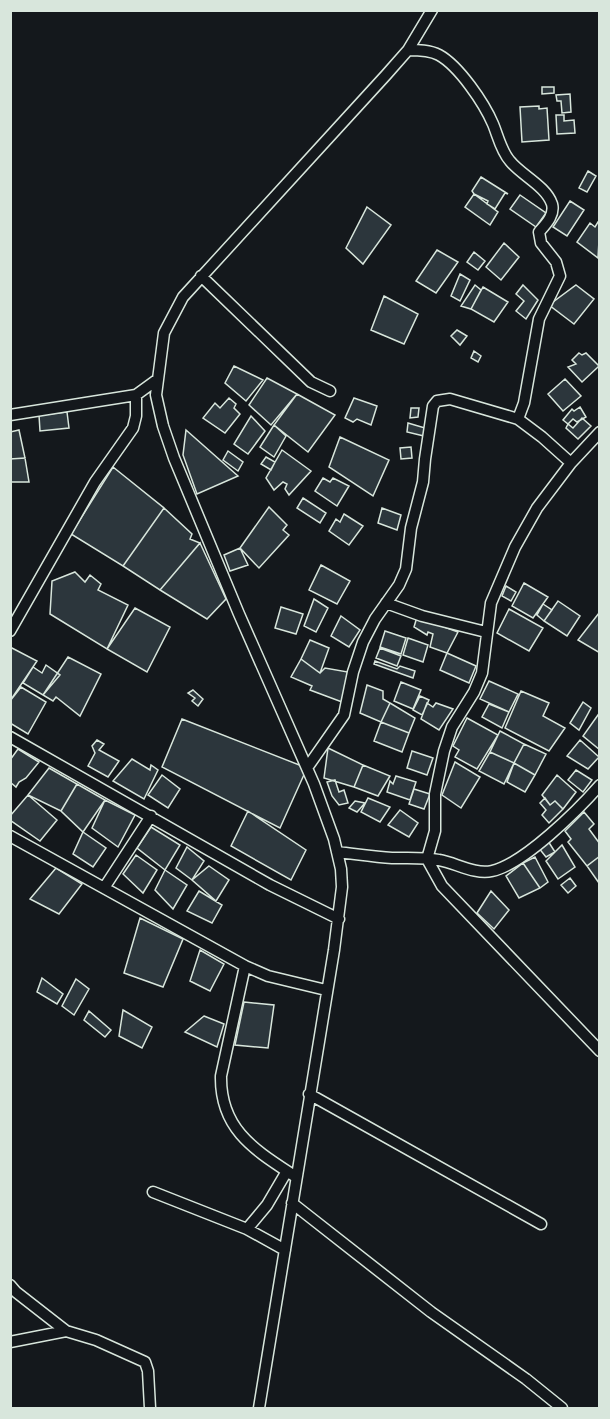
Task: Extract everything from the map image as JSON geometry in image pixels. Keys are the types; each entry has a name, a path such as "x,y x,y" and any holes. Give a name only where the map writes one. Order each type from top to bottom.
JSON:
{"street":[{"path":"259,1408 292,1203 291,1174 309,1094 339,919 342,887 337,852 307,768 174,458 163,426 156,394 164,333 183,297 408,50 432,10"},
{"path":"408,50 438,54 451,63 474,92 492,121 509,160 543,190 552,204 552,214 539,232 539,238 556,261 560,276 539,319 524,404 518,419"},
{"path":"201,276 311,382 330,391"},
{"path":"10,415 136,395 158,379"},
{"path":"10,631 89,491 133,428 136,416 136,395"},
{"path":"307,768 344,715 352,672 363,642 375,619 399,585 406,569 411,528 423,482 424,459 433,406 437,401 450,399 518,419 571,463"},
{"path":"600,432 571,463 537,508 515,548 491,603 482,673 474,692 452,727 444,751 435,794 435,831 428,859 442,886 600,1051"},
{"path":"386,603 422,616 486,632"},
{"path":"10,737 270,885 339,919"},
{"path":"337,852 428,859 482,872 492,871 506,866 529,851 562,824 600,785"},
{"path":"104,888 151,816"},
{"path":"10,836 245,966 268,976 326,990"},
{"path":"245,966 221,1076 220,1092 227,1115 243,1139 256,1151 291,1174"},
{"path":"309,1094 541,1224"},
{"path":"247,1229 291,1174"},
{"path":"153,1192 247,1229 285,1250"},
{"path":"292,1203 432,1312 526,1379 562,1408"},
{"path":"10,1285 66,1330 96,1340 144,1362 148,1371 150,1408"},
{"path":"10,1342 66,1330"}],"building":[{"path":"542,87 554,87 554,93 542,94"},
{"path":"570,94 571,112 562,113 561,101 557,101 556,95"},
{"path":"539,106 539,109 547,108 549,140 522,142 520,107"},
{"path":"556,115 564,115 564,121 574,120 575,133 557,134"},
{"path":"588,171 596,176 587,192 579,188"},
{"path":"481,177 508,194 505,193 495,209 487,204 488,201 472,191"},
{"path":"474,194 498,212 490,225 465,207"},
{"path":"520,195 546,213 536,227 510,209"},
{"path":"570,201 584,210 567,236 553,227"},
{"path":"367,207 391,225 363,264 346,248"},
{"path":"598,222 600,223 598,258 577,242 590,223 595,227"},
{"path":"504,243 519,257 501,280 486,267"},
{"path":"437,250 458,262 436,293 416,281"},
{"path":"474,252 485,261 478,270 467,262"},
{"path":"460,274 470,280 460,301 451,296"},
{"path":"475,285 481,290 471,309 461,306"},
{"path":"523,285 538,300 526,319 516,311 524,301 516,294"},
{"path":"576,285 594,299 574,324 549,305"},
{"path":"483,287 508,302 494,322 471,309"},
{"path":"384,296 418,314 404,344 371,330"},
{"path":"457,330 467,336 460,345 451,336"},
{"path":"474,351 481,356 478,362 471,358"},
{"path":"579,353 582,355 586,353 599,366 582,382 568,367 576,364 572,360"},
{"path":"234,366 263,380 246,401 225,383"},
{"path":"267,378 297,394 271,425 249,405"},
{"path":"565,379 581,396 563,411 548,394"},
{"path":"297,394 335,415 308,452 274,425"},
{"path":"229,398 236,404 234,408 240,414 225,433 203,418 215,403 220,408"},
{"path":"354,398 377,406 371,425 357,419 353,422 345,418"},
{"path":"580,407 586,417 577,422 573,419 568,424 563,420 572,409 574,411"},
{"path":"411,408 419,408 418,417 410,418"},
{"path":"67,412 69,428 40,431 39,415"},
{"path":"251,416 265,431 248,454 234,444"},
{"path":"582,418 591,426 578,439 566,428 568,424 573,428"},
{"path":"408,423 425,428 424,436 407,432"},
{"path":"274,425 286,436 274,457 260,447"},
{"path":"19,430 25,458 10,459 10,432"},
{"path":"186,430 238,476 197,494 183,455"},
{"path":"340,437 389,460 373,496 329,467"},
{"path":"411,447 412,458 401,459 400,448"},
{"path":"282,450 311,471 289,495 285,489 287,484 283,482 274,490 266,478"},
{"path":"228,451 243,462 238,471 223,460"},
{"path":"266,457 275,462 271,470 261,464"},
{"path":"25,458 29,482 10,482 10,459"},
{"path":"113,467 164,508 123,566 71,534"},
{"path":"323,478 330,482 333,478 349,486 337,506 315,491"},
{"path":"303,498 326,513 320,523 297,508"},
{"path":"269,507 287,525 283,530 289,535 259,568 240,548"},
{"path":"164,508 192,534 190,539 200,543 160,590 123,566"},
{"path":"382,508 401,515 397,530 378,523"},
{"path":"344,514 363,526 349,545 329,531 336,519 340,522"},
{"path":"200,543 226,599 207,619 160,590"},
{"path":"240,548 248,565 230,571 224,555"},
{"path":"321,565 350,581 337,604 309,590"},
{"path":"75,572 85,582 90,575 101,584 98,590 128,605 107,649 50,614 52,581"},
{"path":"524,583 548,597 533,618 512,606"},
{"path":"506,586 516,592 511,601 502,596"},
{"path":"314,599 328,608 316,632 304,626"},
{"path":"558,601 580,616 567,636 544,621"},
{"path":"543,604 552,610 544,621 537,615"},
{"path":"281,607 303,614 296,634 275,628"},
{"path":"135,608 170,627 147,672 107,649"},
{"path":"509,609 543,628 529,651 497,633"},
{"path":"600,613 600,653 578,640"},
{"path":"341,616 360,630 349,647 331,636"},
{"path":"417,617 458,632 447,653 430,647 433,634 428,632 427,635 414,627"},
{"path":"385,631 406,638 401,654 380,647"},
{"path":"408,638 428,645 423,662 403,655"},
{"path":"310,640 329,648 320,673 301,659"},
{"path":"10,647 37,661 10,701"},
{"path":"380,648 401,656 397,666 376,658"},
{"path":"447,653 476,666 469,683 440,670"},
{"path":"68,657 101,674 80,716 56,697 53,701 43,695"},
{"path":"301,659 320,673 325,668 348,672 342,702 310,690 312,686 291,677"},
{"path":"375,661 397,669 400,666 415,671 413,678 374,664"},
{"path":"46,665 60,675 43,695 23,683 33,667 42,673"},
{"path":"489,681 518,694 509,712 480,699"},
{"path":"401,682 421,690 413,709 394,701"},
{"path":"367,685 383,691 383,699 390,703 381,722 360,713"},
{"path":"21,687 46,702 28,734 10,723 10,701"},
{"path":"193,690 203,699 198,706 192,701 195,698 188,693"},
{"path":"521,691 549,703 543,716 565,728 549,751 505,728"},
{"path":"420,696 429,700 422,715 413,710"},
{"path":"583,702 591,708 579,730 570,723"},
{"path":"390,703 415,718 409,733 381,722"},
{"path":"427,703 433,707 436,703 453,709 439,730 421,719"},
{"path":"489,704 509,712 502,728 482,717"},
{"path":"598,715 600,717 600,750 583,736"},
{"path":"467,718 498,735 477,769 455,757 459,750 453,746"},
{"path":"182,719 307,768 280,828 162,767"},
{"path":"381,722 409,733 402,752 374,741"},
{"path":"500,731 524,744 514,763 490,752"},
{"path":"97,740 104,744 99,750 119,761 108,777 88,766 95,753 92,746"},
{"path":"580,740 599,757 588,769 567,756"},
{"path":"524,744 546,754 535,775 514,763"},
{"path":"328,748 363,765 354,787 324,778"},
{"path":"18,749 39,762 16,787 10,782 10,760"},
{"path":"412,751 433,758 427,775 407,768"},
{"path":"490,752 514,763 504,784 479,771"},
{"path":"132,759 150,770 151,765 158,770 144,799 113,781"},
{"path":"455,762 480,777 461,808 442,795"},
{"path":"514,763 535,775 525,792 507,782"},
{"path":"363,765 390,776 378,796 354,787"},
{"path":"49,768 77,784 61,811 28,795"},
{"path":"576,770 592,780 583,792 568,780"},
{"path":"162,775 180,789 168,808 148,795"},
{"path":"557,775 576,792 563,809 555,801 550,805 542,795"},
{"path":"396,776 416,782 410,800 387,792 390,781 393,784"},
{"path":"335,780 339,792 344,790 348,803 339,805 332,796 327,782"},
{"path":"77,784 105,800 83,832 61,811"},
{"path":"414,789 430,794 424,809 409,804"},
{"path":"28,795 57,820 40,841 10,820 10,816"},
{"path":"368,798 390,807 380,822 361,812"},
{"path":"545,798 550,805 555,801 563,809 549,823 542,815 546,810 540,803"},
{"path":"105,800 135,815 118,847 92,828"},
{"path":"355,801 365,803 357,812 349,808"},
{"path":"400,810 418,823 409,837 388,825"},
{"path":"248,811 306,850 291,880 231,846"},
{"path":"584,812 594,824 589,829 600,844 600,856 587,866 568,842 571,839 565,831"},
{"path":"151,827 180,845 165,870 137,848"},
{"path":"83,832 106,848 93,867 73,854"},
{"path":"548,841 555,852 546,857 538,847"},
{"path":"562,845 575,867 558,879 546,861"},
{"path":"187,847 204,861 192,880 176,868"},
{"path":"136,855 157,870 143,893 123,874"},
{"path":"600,856 600,882 599,883 587,866"},
{"path":"535,857 548,882 540,888 523,863"},
{"path":"523,863 540,888 519,898 506,876"},
{"path":"209,866 229,880 216,901 192,880"},
{"path":"56,868 82,884 59,914 30,899"},
{"path":"165,870 187,885 173,909 155,890"},
{"path":"570,878 576,886 568,893 561,885"},
{"path":"199,891 222,905 212,923 187,911"},
{"path":"491,891 509,910 494,929 477,913"},
{"path":"140,918 183,939 163,987 124,973"},
{"path":"200,950 224,964 210,991 190,981"},
{"path":"42,978 63,994 57,1004 37,992"},
{"path":"76,979 89,989 74,1015 62,1006"},
{"path":"244,1002 274,1005 268,1048 235,1045"},
{"path":"123,1010 152,1027 142,1048 119,1036"},
{"path":"89,1011 111,1030 105,1037 84,1020"},
{"path":"204,1016 224,1024 217,1047 185,1032"}]}
